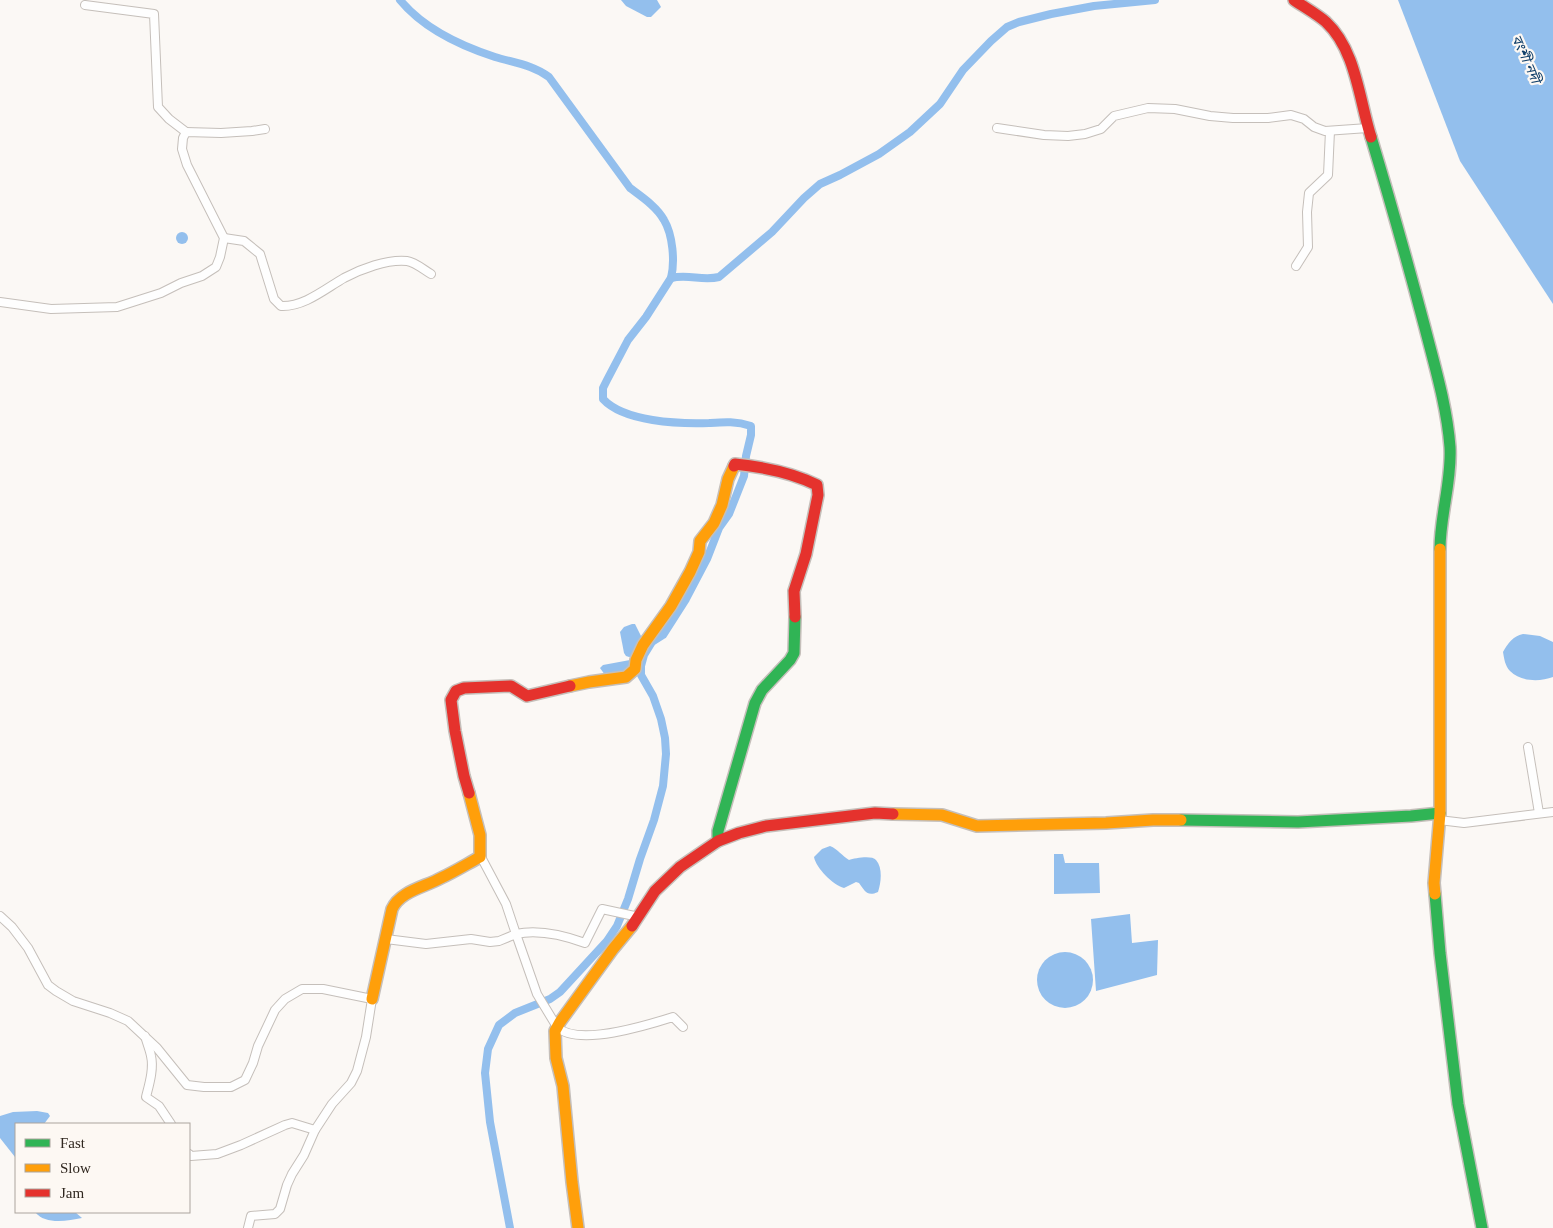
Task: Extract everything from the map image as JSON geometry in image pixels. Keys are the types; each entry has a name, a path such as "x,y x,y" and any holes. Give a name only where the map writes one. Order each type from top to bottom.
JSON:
{"street":[{"path":"1294,0 1326,22 1340,39 1349,55 1368,128 1404,244 1446,417 1450,449 1440,536 1441,726 1439,816 1434,883 1440,953 1458,1104 1482,1228"},
{"path":"85,6 154,14 158,107 169,120 186,132 221,134 265,129"},
{"path":"997,128 1044,135 1068,136 1100,129 1114,116 1148,108 1175,108 1210,116 1233,118 1268,118 1291,115 1304,119 1314,127 1330,132 1368,128"},
{"path":"0,302 51,309 117,308 161,293 216,268 224,238 186,165 182,149 183,138 186,132"},
{"path":"1296,266 1308,247 1307,212 1309,193 1328,175 1330,132"},
{"path":"224,238 244,240 260,254 274,299 282,306 290,306 318,295 344,278 366,267 409,261 431,274"},
{"path":"683,1027 673,1017 601,1035 574,1035 561,1031 557,1027 538,994 506,904 480,855 478,828 464,776 451,700 456,691 464,688 511,686 527,696 588,682 626,677 635,669 636,660 643,645 671,606 690,572 699,552 700,540 714,523 722,505 728,479 735,464 806,478 817,485 818,494 806,554 794,591 796,618 794,653 790,660 762,690 755,703 718,830 718,841"},
{"path":"1528,747 1539,812"},
{"path":"578,1228 563,1086 556,1058 555,1031 607,957 639,917 655,891 680,867 718,841 766,826 875,813 942,815 977,826 1153,820 1298,822 1412,816 1439,816 1464,823 1539,812 1553,812"},
{"path":"248,1228 250,1216 275,1214 280,1209 290,1179 304,1155 315,1130 332,1104 351,1083 357,1070 395,902 414,890 440,879 480,857 480,855"},
{"path":"386,938 426,944 471,939 490,942 527,932 563,935 584,943 602,908 639,917"},
{"path":"0,916 12,927 28,948 48,985 56,992 73,1001 128,1021 157,1048 187,1085 231,1087 245,1080 275,1010 285,999 302,989 323,989 372,999"},
{"path":"145,1036 152,1057 150,1083 146,1097 159,1106 170,1123"},
{"path":"190,1155 216,1154 241,1145 284,1125 292,1124 315,1130"}],"water":[{"path":"621,0 657,0 661,7 651,17 647,17 626,6"},
{"name":"বংশী নদী","path":"1398,0 1553,0 1553,304 1460,161"},
{"path":"180,232 184,232 188,238 184,244 180,244 176,240 176,236"},
{"path":"635,624 643,640 634,656 629,657 624,653 620,632 624,627"},
{"path":"1523,634 1540,636 1553,642 1553,677 1542,680 1525,679 1514,675 1508,669 1503,652 1511,640"},
{"path":"633,661 630,671 605,675 600,668 603,665"},
{"path":"830,846 849,860 867,857 874,858 878,863 880,871 881,880 878,892 871,894 856,882 844,888 826,876 814,857 822,849"},
{"path":"1054,854 1063,854 1065,863 1099,863 1100,893 1054,894"},
{"path":"1130,914 1132,943 1158,940 1157,975 1096,991 1091,919"},
{"path":"1065,952 1076,954 1085,960 1091,969 1093,980 1091,991 1085,1000 1076,1006 1065,1008 1054,1006 1045,1000 1039,991 1037,980 1039,969 1045,960 1054,954"},
{"path":"37,1111 48,1113 50,1116 45,1123 15,1123 15,1157 0,1138 0,1116 13,1112"},
{"path":"36,1213 76,1213 82,1218 57,1221 44,1219"}],"waterway":[{"path":"400,0 420,19 456,42 495,57 530,67 549,77 630,188 661,215 667,226 672,249 673,264 671,278"},
{"path":"510,1228 490,1122 485,1073 488,1049 499,1025 515,1013 550,999 560,992 607,941 617,926 654,820 663,786 666,754 665,738 653,696 641,675 644,655 652,642 663,635 686,599 707,559 719,528 729,514 744,476 751,435 751,426 740,423 668,422 638,417 612,407 603,399 603,388 628,340 646,317 671,278 719,277 772,232 820,184 879,154 910,132 940,104 963,70 1007,27 1051,14 1094,6 1155,0"}],"traffic: fast":[{"path":"1371,137 1419,304 1437,372 1446,417 1450,460 1440,549"},
{"path":"718,841 718,831 755,703 762,690 790,660 794,653 795,617"},
{"path":"1181,820 1298,822 1440,813"},
{"path":"1435,894 1458,1104 1482,1228"}],"traffic: slow":[{"path":"570,686 626,677 635,669 636,660 643,645 671,606 699,552 700,541 714,523 722,505 728,479 734,466"},
{"path":"1435,894 1434,883 1440,813 1440,549"},
{"path":"372,999 392,909 396,903 414,890 446,876 480,857 480,835 469,793"},
{"path":"893,814 942,815 977,826 1181,820"},
{"path":"578,1228 563,1086 556,1058 555,1031 613,949 632,926"}],"traffic: jam":[{"path":"1294,0 1326,22 1344,46 1355,76 1371,137"},
{"path":"734,466 735,464 777,471 817,485 818,495 806,554 794,591 795,617"},
{"path":"469,793 455,731 451,700 456,691 464,688 511,686 527,696 570,686"},
{"path":"632,926 655,891 680,867 718,841 766,826 875,813 893,814"}]}
